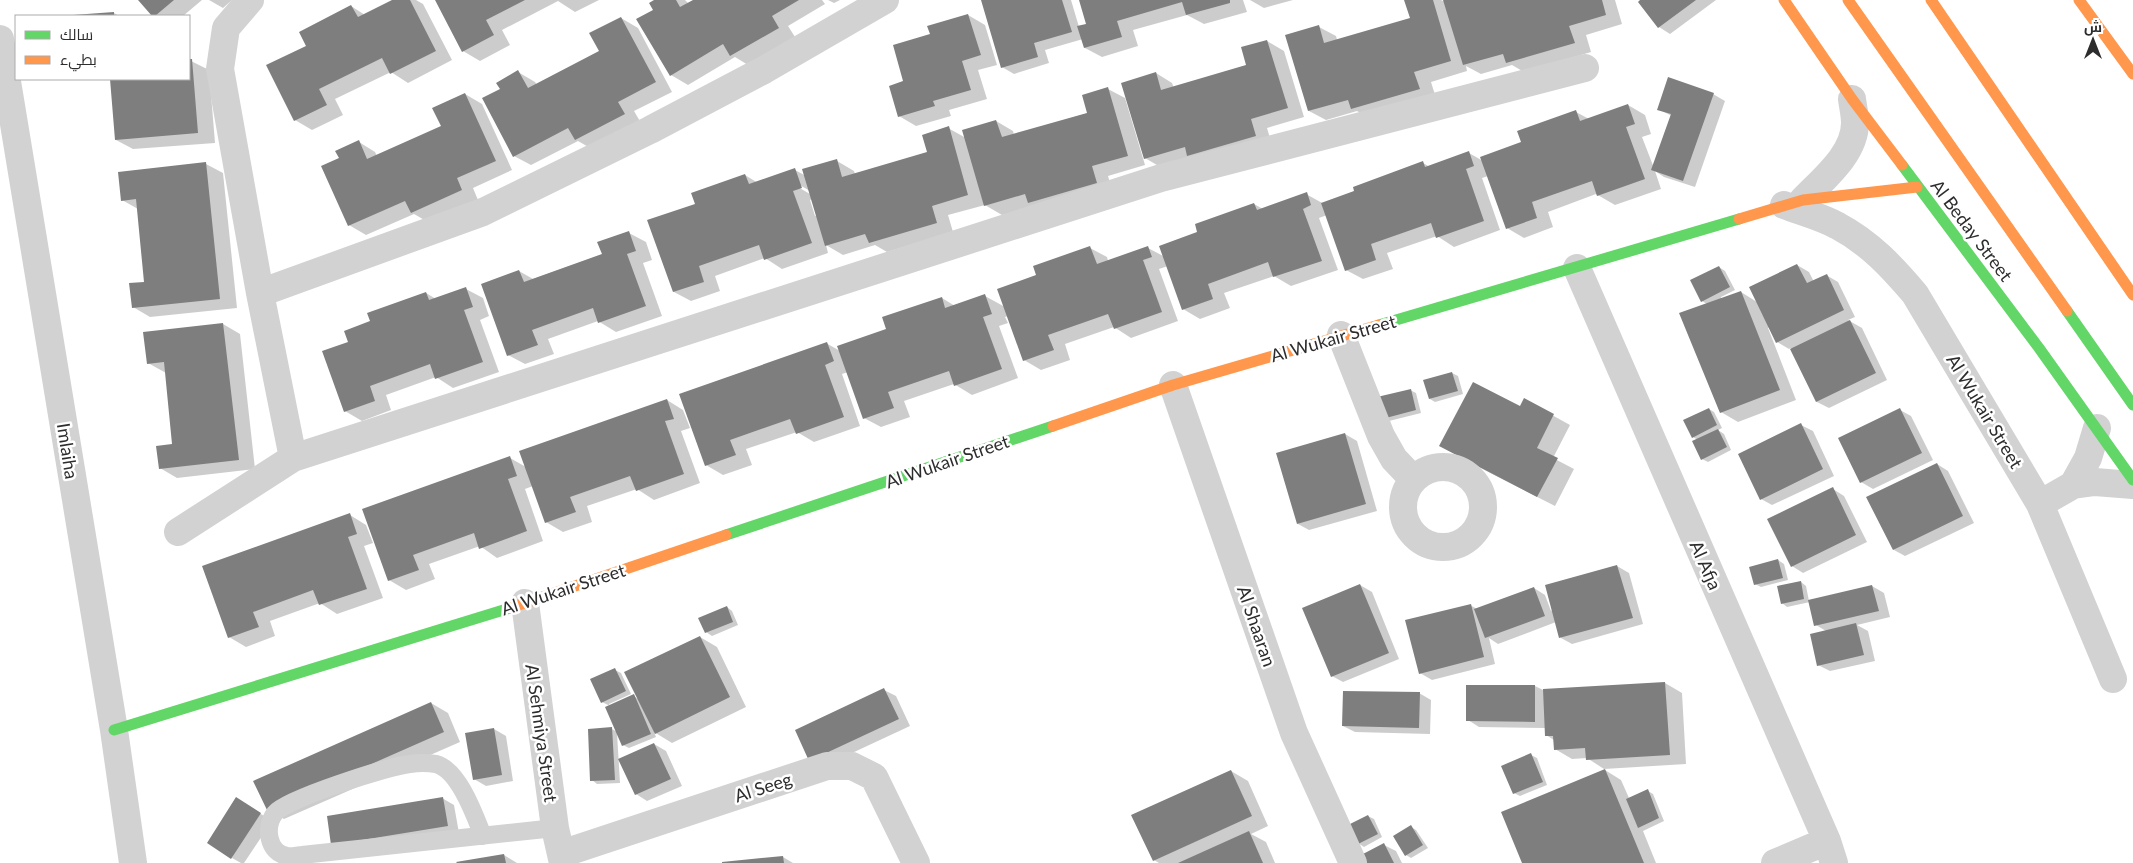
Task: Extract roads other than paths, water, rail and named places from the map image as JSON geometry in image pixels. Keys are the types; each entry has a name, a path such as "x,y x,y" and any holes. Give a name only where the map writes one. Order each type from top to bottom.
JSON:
{"main road":[{"name":"Al Beday Street","path":"1784,0 1852,99 2040,348 2133,480"},
{"path":"1848,0 2133,405"},
{"path":"1931,0 2133,295"},
{"path":"2079,0 2133,74"},
{"path":"1794,203 1918,187"},
{"name":"Al Wukair Street","path":"114,730 525,602 1173,385 1794,203"}],"street":[{"path":"250,0 226,28 220,69 260,293 293,458"},
{"path":"260,293 483,212 650,130 764,70 886,0"},
{"name":"Imlaiha","path":"0,39 114,730 133,863"},
{"path":"178,532 293,458 1161,178 1585,68"},
{"name":"Al Wukair Street","path":"1852,99 1855,125 1848,149 1835,167 1794,203 1837,225 1873,248 1891,265 1915,294 2040,504 2113,679"},
{"name":"Al Afja","path":"1577,268 1830,852"},
{"path":"1341,335 1381,436 1394,459 1413,479"},
{"name":"Al Shaaran","path":"1173,385 1294,733 1353,863"},
{"path":"2073,484 2088,458 2097,428"},
{"path":"2040,504 2073,484 2095,482 2133,486"},
{"name":"Al Sehmiya Street","path":"525,602 555,828 562,858"},
{"name":"Al Seeg","path":"562,858 826,766 852,766 874,777 916,863"},
{"path":"1775,863 1830,852"}],"lane":[{"path":"483,836 468,796 450,773 438,764 409,764 370,773 303,797 275,812 268,830 269,839 274,849 286,856 483,836 555,828"}]}
